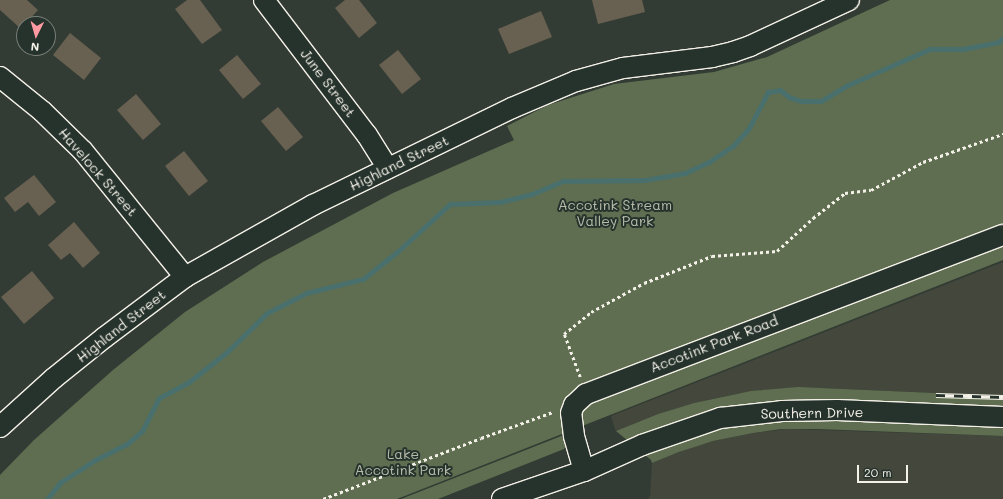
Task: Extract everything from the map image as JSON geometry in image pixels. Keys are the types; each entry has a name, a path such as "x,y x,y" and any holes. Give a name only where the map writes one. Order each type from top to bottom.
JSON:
{"street":[{"name":"June Street","path":"264,0 367,135 388,168"},
{"name":"Highland Street","path":"0,427 54,378 105,336 185,277 314,205 512,108 576,81 623,68 712,57 733,52 750,46 849,0"},
{"name":"Havelock Street","path":"0,77 42,111 83,151 185,277"},
{"name":"Accotink Park Road","path":"580,399 1003,235"},
{"path":"502,499 584,471 572,423 571,413 580,399"},
{"name":"Southern Drive","path":"584,471 642,445 698,425 727,418 782,411 837,410 1003,417"}],"path":[{"path":"323,499 580,399 564,334 591,312 644,283 712,256 777,251 813,218 846,194 871,190 923,162 1003,134"}],"shaded area":[{"path":"1003,262 1003,396 821,388 774,389 736,394 694,403 658,414 616,431 615,429 611,416"},
{"path":"788,429 1003,436 1003,499 648,499 650,496 652,463 692,447 713,441 753,433"}],"green space":[{"name":"Accotink Stream Valley Park","path":"890,0 1003,0 1003,260 397,499 0,499 0,475 34,440 113,370 185,312 263,262 393,193 514,140 507,126 548,105 614,84 714,72 767,57"},
{"path":"798,387 1003,396 1003,436 781,429 713,441 652,463 651,460 616,431 658,414 694,403 751,391"},
{"path":"574,431 564,449 438,499 401,499"}],"building":[{"path":"0,0 27,0 38,10 33,16 16,16 16,24 0,10"},
{"path":"187,0 200,0 222,30 202,44 175,9"},
{"path":"345,0 359,0 377,23 359,38 335,8"},
{"path":"592,0 642,0 645,12 598,24"},
{"path":"541,11 552,37 509,54 498,29"},
{"path":"70,33 101,58 84,80 54,56 56,56 56,51"},
{"path":"398,50 421,79 402,94 379,65"},
{"path":"237,55 261,84 243,99 219,70"},
{"path":"136,94 161,124 143,140 117,110"},
{"path":"278,107 303,137 286,151 261,121"},
{"path":"184,151 208,181 189,196 165,166"},
{"path":"34,175 56,202 39,216 28,202 15,212 4,198"},
{"path":"74,222 100,253 83,268 70,253 61,260 48,245"},
{"path":"32,271 54,298 24,324 1,297"}],"waterway":[{"path":"47,499 61,482 95,460 127,444 142,431 159,398 189,382 227,352 267,313 306,293 363,279 397,252 450,204 500,202 532,194 563,181 645,180 685,173 709,162 733,146 749,128 768,92 780,90 789,97 801,101 821,101 848,85 930,49 963,49 998,42 1003,38"}],"railway":[{"path":"936,395 1003,397"}],"park label":[{"name":"Lake Accotink Park","path":"403,462"}]}
